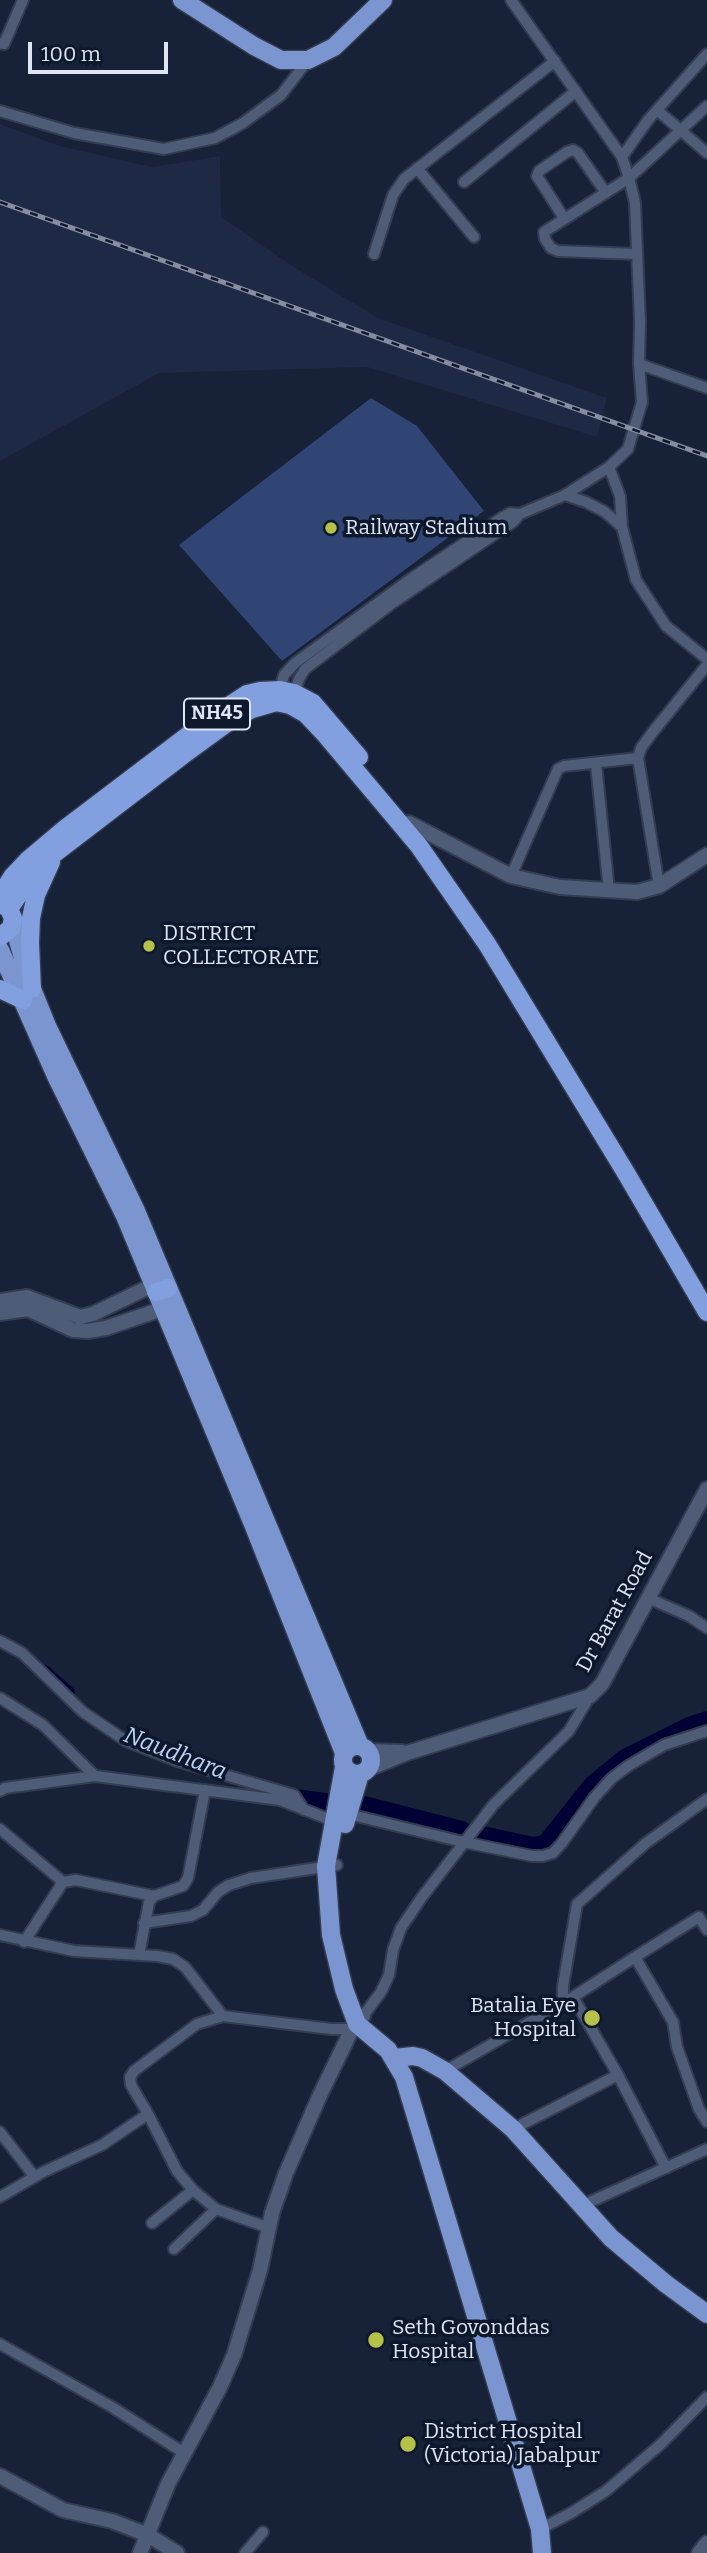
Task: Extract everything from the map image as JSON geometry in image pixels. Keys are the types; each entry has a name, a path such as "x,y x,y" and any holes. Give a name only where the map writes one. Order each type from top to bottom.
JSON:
{"highway":[{"name":"NH45","path":"4,914 12,877 37,852 215,715 247,694 260,691 285,697"},
{"path":"285,697 324,733 404,824 487,944 626,1172 707,1312"},
{"name":"NH45","path":"4,914 32,875 55,853 231,720 251,709 285,697"},
{"path":"0,989 27,995 31,918 36,895 55,853"}],"main road":[{"path":"182,0 281,60 308,60 334,47 383,0"},
{"path":"4,914 27,995 57,1078 160,1294 357,1760 332,1866 358,2023 392,2038 400,2046 404,2077 540,2529 542,2553"},
{"path":"0,950 27,995"},
{"path":"400,2057 422,2057 445,2071 513,2129 611,2238 707,2314"}],"street":[{"path":"0,43 4,44 23,0"},
{"path":"285,697 284,675 295,663 351,621 503,517 510,513 520,514 565,495 609,467 628,449 642,402 635,203 629,178 622,157 511,0"},
{"path":"622,157 657,110 707,54"},
{"path":"0,111 74,133 164,149 215,138 243,123 281,95 308,60"},
{"path":"374,254 393,195 404,179 555,61"},
{"path":"464,182 576,91"},
{"path":"637,254 558,251 551,248 544,239 544,232 629,178 707,106"},
{"path":"657,110 707,153"},
{"path":"564,218 537,176 539,171 567,152 573,150 578,153 606,192"},
{"path":"418,168 474,237"},
{"path":"639,363 707,388"},
{"path":"609,467 620,496 622,527 636,580 666,626 707,659"},
{"path":"565,495 605,512 622,527"},
{"path":"659,886 638,758 641,748 652,733 707,665"},
{"path":"511,876 558,769 564,766 638,758"},
{"path":"596,764 609,891"},
{"path":"404,824 511,876 560,887 637,892 659,886 707,855"},
{"path":"0,1301 27,1297 80,1317 160,1294"},
{"path":"0,1313 28,1309 73,1330 88,1331 106,1328 160,1294"},
{"name":"Dr Barat Road","path":"357,1760 407,1753 590,1696 602,1684 707,1489"},
{"path":"648,1598 689,1616 707,1628"},
{"path":"0,1641 23,1653 83,1712 126,1741 177,1761 294,1795 304,1810"},
{"path":"140,2553 168,2483 220,2387 234,2355 286,2173 320,2095 358,2023 381,1992 389,1975 393,1950 401,1928 463,1842 494,1804 569,1731 590,1696"},
{"path":"0,1698 43,1725 95,1776"},
{"path":"0,1791 5,1788 95,1776 280,1800 304,1810 532,1856 553,1853 611,1779 664,1745 707,1731"},
{"path":"24,1942 63,1882 76,1880 154,1896 183,1886 188,1878 205,1790"},
{"path":"666,2168 618,2075 568,2000 564,1986 577,1904 646,1843 707,1799"},
{"path":"0,1829 63,1882"},
{"path":"144,1923 191,1916 203,1910 218,1892 229,1885 251,1878 332,1866"},
{"path":"139,1955 149,1902 154,1896"},
{"path":"445,2071 568,2000 703,1914 707,1930"},
{"path":"0,1935 74,1951 173,1959 185,1968 223,2016"},
{"path":"635,1957 673,2022 677,2047 699,2109 707,2122"},
{"path":"269,2228 216,2210 193,2190 177,2171 131,2084 130,2077 134,2071 197,2024 223,2016 331,2029 358,2023"},
{"path":"513,2129 618,2075"},
{"path":"3,2190 102,2145 148,2114"},
{"path":"0,2132 34,2176"},
{"path":"581,2206 707,2149"},
{"path":"152,2223 193,2190"},
{"path":"174,2249 216,2210"},
{"path":"0,2344 112,2407 184,2454"},
{"path":"540,2529 606,2491 661,2444 707,2397"},
{"path":"0,2476 63,2510 112,2521 148,2535 177,2553"},
{"path":"245,2553 263,2532"},
{"path":"699,2553 707,2543"}],"shaded area":[{"path":"0,124 60,146 152,167 220,156 221,217 294,267 378,318 607,398 597,437 367,367 159,373 0,461"},
{"name":"Railway Stadium","path":"371,398 417,426 484,511 282,661 179,545"}],"waterway":[{"name":"Naudhara","path":"45,1670 70,1692"},
{"path":"478,1834 533,1846 545,1844 592,1785 625,1758 689,1726 707,1720"},
{"path":"295,1798 325,1802"},
{"path":"360,1804 462,1830"}],"railway":[{"path":"0,202 707,456"}],"place":[{"name":"Railway Stadium","path":"331,528"},
{"name":"DISTRICT COLLECTORATE","path":"149,946"},
{"name":"Batalia Eye Hospital","path":"592,2018"},
{"name":"Seth Govonddas Hospital","path":"376,2340"},
{"name":"District Hospital (Victoria) Jabalpur","path":"408,2444"}]}
